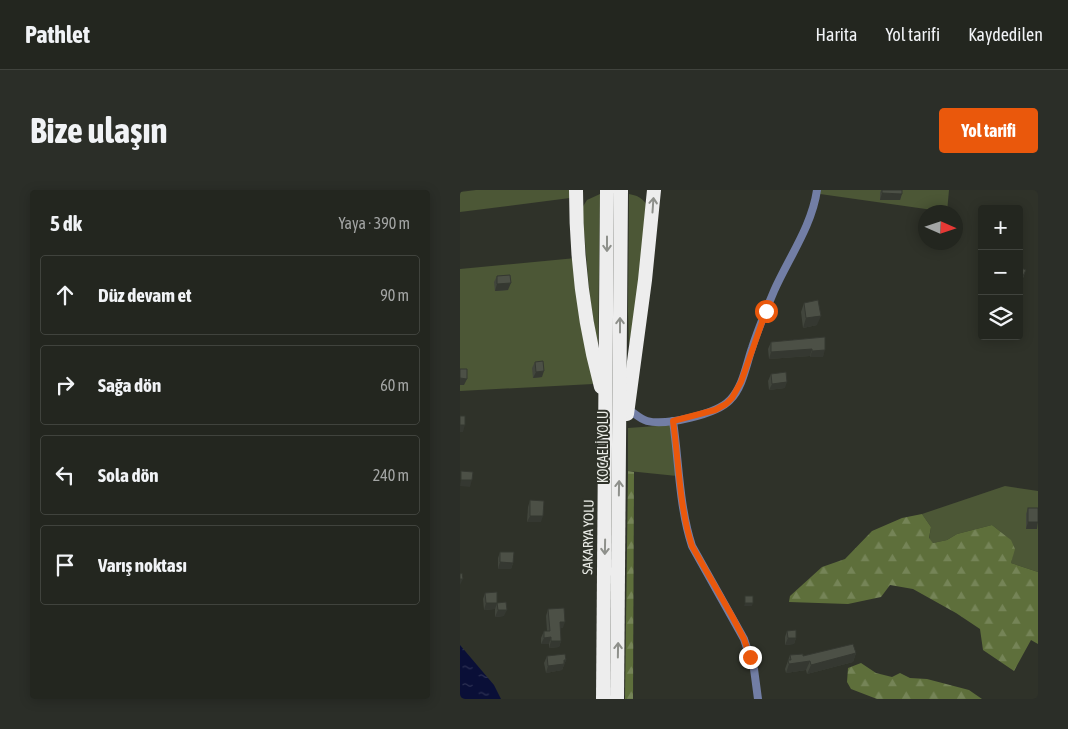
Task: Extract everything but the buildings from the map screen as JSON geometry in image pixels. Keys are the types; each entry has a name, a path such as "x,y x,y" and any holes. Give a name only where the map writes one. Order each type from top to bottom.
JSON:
{"highway":[{"path":"576,190 583,291 596,367 606,407"},
{"path":"620,462 648,261 654,190"},
{"name":"SAKARYA YOLU","path":"603,699 606,407 614,193"},
{"name":"KOCAELİ YOLU","path":"614,193 620,462 617,699"}],"street":[{"path":"628,409 647,421 673,421 715,410 726,404 736,393 774,291 808,221 816,190"},
{"path":"673,421 684,514 692,546 744,639 754,669 758,699"}],"green space":[{"path":"476,190 570,190 570,198 460,212 460,192"},
{"path":"820,190 949,190 948,205 918,205 918,208 820,194"},
{"path":"600,194 598,349 590,298 582,208 587,200"},
{"path":"629,194 637,196 642,200 650,212 629,347 628,311"},
{"path":"576,258 593,384 460,391 460,269"},
{"path":"670,425 677,476 628,471 628,428"},
{"path":"628,471 634,472 633,699 625,699"},
{"path":"1005,486 1038,491 1038,572 1011,563 1013,549 1010,541 992,525 957,534 947,540 933,543 929,539 931,527 922,514"},
{"path":"922,514 931,527 929,538 933,543 947,540 957,534 992,525 1011,540 1015,549 1011,563 1038,572 1038,644 1031,640 1014,671 983,650 980,629 913,589 890,585 881,597 848,604 789,602 790,596 822,567 845,559 872,531 902,518"},
{"path":"861,663 876,673 892,677 900,673 910,678 927,679 969,690 982,699 877,699 851,689 847,682 848,668"}],"water":[{"path":"460,645 494,685 501,699 460,699"}],"route":[{"path":"750,657 744,639 732,616 692,546 684,514 673,421 715,410 732,398 741,382 766,311"}]}
